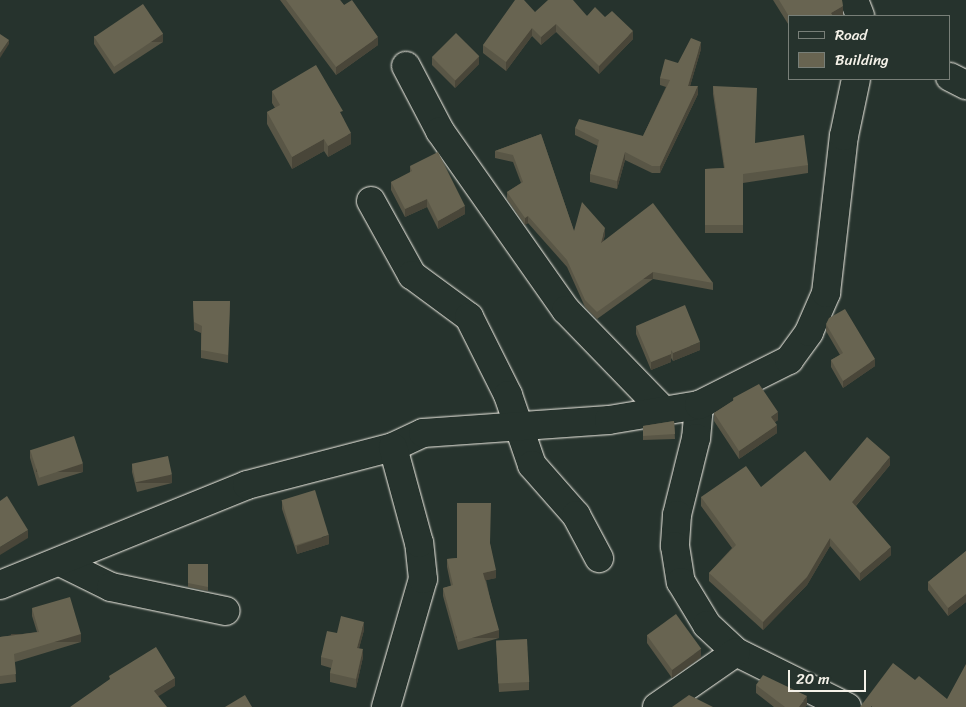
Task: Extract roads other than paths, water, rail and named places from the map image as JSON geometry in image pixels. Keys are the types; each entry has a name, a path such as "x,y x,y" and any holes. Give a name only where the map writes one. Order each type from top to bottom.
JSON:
{"street":[{"path":"854,0 860,15"},
{"path":"406,66 440,131 566,310 664,411"},
{"path":"951,78 966,85"},
{"path":"0,584 60,562 247,485 393,447 423,433 609,420 699,405 789,360 809,332 826,293 844,136 856,80"},
{"path":"371,201 412,275 469,317 488,350 520,426 532,464 576,514 599,558"},
{"path":"699,405 696,438 677,515 675,546 681,582 707,625 736,652 848,707"},
{"path":"386,707 423,579 419,543 393,447"},
{"path":"60,562 111,587 226,611"},
{"path":"657,707 736,652"}]}
